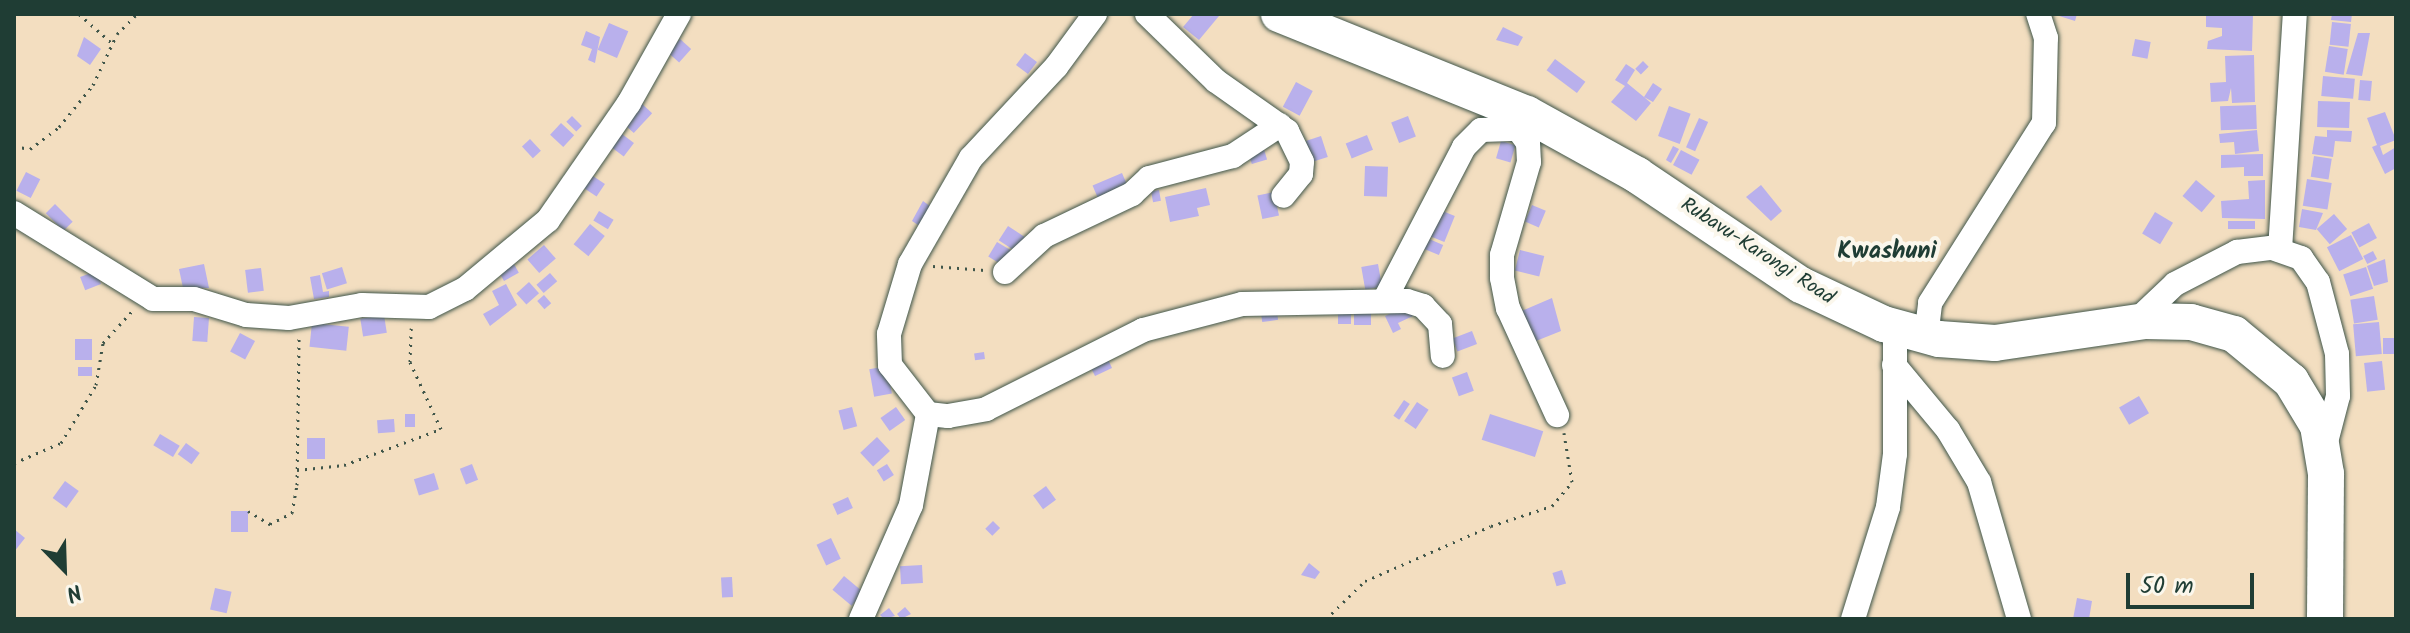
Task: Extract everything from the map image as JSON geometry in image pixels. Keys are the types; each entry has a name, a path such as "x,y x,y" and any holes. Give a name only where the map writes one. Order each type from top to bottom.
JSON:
{"highway":[{"name":"Rubavu-Karongi Road","path":"1279,14 1637,175 1801,285 1910,332 2013,342 2135,322 2202,324 2253,345 2291,381 2318,426 2324,448 2325,619"}],"street":[{"path":"14,213 153,299 194,299 246,315 301,317 362,305 412,304 429,307 465,289 548,220 629,103 679,14"},
{"path":"1095,14 1056,67 971,158 910,264 889,334 890,365 928,414 948,416 986,409 1032,389 1084,356 1187,315 1242,304 1407,301 1432,313 1443,334 1443,356"},
{"path":"1147,14 1216,81 1280,125 1302,162 1301,174 1283,196"},
{"path":"1853,619 1888,507 1895,454 1894,365 1910,332 2044,123 2046,38 2038,14"},
{"path":"2280,250 2295,14"},
{"path":"1385,299 1432,201 1471,138 1481,130 1522,121 1529,162 1502,255 1502,278 1508,308 1557,415"},
{"path":"1005,272 1044,236 1132,194 1149,178 1233,156 1280,125"},
{"path":"2135,322 2175,284 2209,263 2255,247 2280,250 2311,269 2331,323 2338,396 2324,448"},
{"path":"1894,365 1948,430 1979,482 2019,619"},
{"path":"861,619 911,505 928,414"}],"path":[{"path":"79,14 112,43"},
{"path":"14,146 30,149 59,127 93,85 112,43 137,14"},
{"path":"910,264 1005,272"},
{"path":"14,463 61,443 96,385 103,343 123,317 153,299"},
{"path":"297,470 344,465 441,429 410,362 412,304"},
{"path":"248,511 270,524 292,513 297,470 301,317"},
{"path":"1326,619 1365,581 1491,526 1552,506 1566,494 1572,465 1557,415"}],"building":[{"path":"1194,14 1219,16 1199,40 1183,27"},
{"path":"2053,14 2077,14 2075,21"},
{"path":"2206,14 2253,14 2252,51 2207,49 2208,41 2222,36 2222,28 2206,27"},
{"path":"2332,14 2352,14 2351,22 2331,20"},
{"path":"2332,22 2351,24 2348,47 2330,45"},
{"path":"609,23 628,31 617,58 598,50"},
{"path":"1503,27 1523,37 1518,46 1496,40"},
{"path":"586,31 600,37 595,63 588,60 592,49 581,45"},
{"path":"2358,33 2370,33 2362,76 2346,74"},
{"path":"84,37 101,49 90,65 77,56"},
{"path":"680,39 691,49 679,62 668,52"},
{"path":"2135,39 2151,42 2147,59 2132,56"},
{"path":"2329,46 2348,49 2344,75 2325,72"},
{"path":"1025,53 1037,62 1028,74 1016,65"},
{"path":"2254,55 2255,102 2232,103 2231,88 2228,101 2211,102 2210,83 2226,82 2225,56"},
{"path":"1555,59 1585,82 1577,93 1547,70"},
{"path":"1643,61 1649,67 1641,74 1635,69"},
{"path":"1626,64 1635,70 1627,83 1651,103 1636,121 1611,102 1625,86 1615,80"},
{"path":"2323,76 2355,79 2353,99 2321,96"},
{"path":"2360,80 2372,81 2370,101 2358,100"},
{"path":"1296,82 1313,91 1300,116 1283,107"},
{"path":"1653,83 1662,89 1653,102 1644,97"},
{"path":"639,101 652,113 634,133 621,121"},
{"path":"2318,101 2350,102 2349,128 2317,127"},
{"path":"2256,105 2257,129 2221,130 2220,106"},
{"path":"1669,106 1691,114 1680,144 1658,136"},
{"path":"2385,112 2396,140 2380,146 2383,155 2396,147 2396,168 2385,174 2372,147 2377,145 2367,118"},
{"path":"572,116 582,126 576,132 566,122"},
{"path":"1408,116 1416,137 1399,143 1391,122"},
{"path":"1699,118 1708,122 1695,151 1686,147"},
{"path":"561,123 574,135 563,147 550,135"},
{"path":"2257,130 2259,151 2235,154 2234,142 2220,143 2219,134"},
{"path":"2327,130 2352,131 2351,142 2335,141 2333,157 2312,154 2315,136 2327,137"},
{"path":"622,134 634,143 624,157 612,148"},
{"path":"1367,135 1373,150 1352,158 1346,144"},
{"path":"1321,136 1328,157 1313,162 1306,141"},
{"path":"530,139 541,151 533,158 522,147"},
{"path":"1501,141 1515,145 1510,162 1496,158"},
{"path":"1263,146 1267,159 1252,164 1248,151"},
{"path":"1673,146 1679,149 1671,163 1666,160"},
{"path":"1681,150 1700,160 1692,175 1673,165"},
{"path":"2263,154 2263,176 2244,176 2244,167 2221,168 2221,155"},
{"path":"2314,156 2332,159 2328,180 2311,177"},
{"path":"1365,166 1388,167 1387,197 1364,196"},
{"path":"26,172 40,179 31,198 16,191"},
{"path":"1122,173 1130,192 1101,205 1093,186"},
{"path":"590,174 605,184 597,197 582,186"},
{"path":"2307,179 2332,183 2327,210 2303,206"},
{"path":"2196,180 2215,196 2202,212 2183,196"},
{"path":"2265,180 2265,219 2222,218 2221,201 2249,199 2248,181"},
{"path":"1761,185 1782,211 1771,221 1746,197"},
{"path":"1206,188 1210,205 1197,208 1199,216 1170,222 1165,197"},
{"path":"1159,190 1161,201 1153,202 1151,191"},
{"path":"1274,192 1279,215 1262,219 1257,196"},
{"path":"923,201 934,209 921,227 912,221"},
{"path":"55,204 73,222 63,231 46,213"},
{"path":"1532,205 1546,211 1539,227 1525,222"},
{"path":"2302,209 2323,213 2316,230 2299,227"},
{"path":"1440,210 1455,216 1444,242 1430,236"},
{"path":"599,211 614,220 608,229 593,220"},
{"path":"2155,212 2173,223 2160,244 2142,233"},
{"path":"2334,214 2347,229 2330,244 2317,229"},
{"path":"2228,221 2255,221 2255,229 2228,229"},
{"path":"2369,223 2377,238 2359,247 2351,232"},
{"path":"590,224 605,236 588,256 574,244"},
{"path":"1008,226 1025,237 1016,251 999,240"},
{"path":"2351,235 2363,259 2339,271 2327,247"},
{"path":"1422,236 1443,245 1439,255 1418,246"},
{"path":"997,242 1015,253 1006,267 988,257"},
{"path":"544,245 556,259 539,273 527,259"},
{"path":"1520,250 1544,256 1539,276 1515,270"},
{"path":"2373,251 2377,259 2367,264 2363,256"},
{"path":"2385,259 2388,282 2374,286 2367,266"},
{"path":"204,264 209,288 183,288 179,269"},
{"path":"514,264 519,273 504,281 499,272"},
{"path":"1378,264 1382,287 1365,290 1361,267"},
{"path":"342,267 347,283 327,289 322,273"},
{"path":"2366,267 2373,289 2350,296 2343,274"},
{"path":"261,268 264,291 248,293 245,270"},
{"path":"96,271 101,284 85,290 80,277"},
{"path":"550,273 557,281 544,293 536,285"},
{"path":"320,275 323,292 329,291 329,297 314,299 310,277"},
{"path":"529,282 539,293 526,305 516,293"},
{"path":"506,284 517,305 490,326 483,314 499,305 492,291"},
{"path":"544,295 551,303 544,309 537,301"},
{"path":"2374,296 2378,320 2354,323 2350,300"},
{"path":"1552,298 1561,331 1536,341 1519,312"},
{"path":"1276,305 1278,320 1262,322 1260,307"},
{"path":"1408,305 1413,316 1398,323 1401,329 1393,333 1385,316"},
{"path":"1338,306 1351,306 1351,324 1338,324"},
{"path":"1354,307 1371,307 1371,325 1354,325"},
{"path":"384,315 387,333 363,337 360,319"},
{"path":"194,317 209,318 207,342 192,341"},
{"path":"2379,322 2382,354 2356,356 2353,324"},
{"path":"312,323 349,327 346,351 309,347"},
{"path":"1472,331 1477,344 1457,352 1452,339"},
{"path":"240,333 255,341 245,360 230,352"},
{"path":"2383,338 2396,338 2396,354 2383,354"},
{"path":"75,339 92,339 92,360 75,360"},
{"path":"984,352 985,359 975,360 974,353"},
{"path":"1105,353 1112,368 1095,376 1090,366"},
{"path":"2382,361 2385,390 2367,392 2364,363"},
{"path":"887,366 892,394 874,397 869,369"},
{"path":"78,367 92,367 92,376 78,376"},
{"path":"1467,372 1474,391 1459,396 1452,377"},
{"path":"2139,396 2149,413 2129,425 2119,408"},
{"path":"1404,400 1410,404 1399,420 1393,416"},
{"path":"1417,402 1429,410 1416,429 1404,421"},
{"path":"852,407 857,426 844,430 838,411"},
{"path":"896,407 905,420 890,431 880,418"},
{"path":"405,414 415,414 415,427 405,427"},
{"path":"1490,414 1543,431 1535,457 1482,440"},
{"path":"394,419 395,432 378,433 377,420"},
{"path":"160,434 180,446 173,457 153,445"},
{"path":"877,437 890,451 873,467 860,453"},
{"path":"307,438 325,438 325,459 307,459"},
{"path":"186,443 200,453 192,464 178,454"},
{"path":"472,464 478,480 466,485 460,469"},
{"path":"887,464 894,475 884,481 877,470"},
{"path":"434,473 439,489 419,495 414,479"},
{"path":"65,481 79,491 66,508 53,498"},
{"path":"1046,486 1056,500 1043,509 1033,495"},
{"path":"848,497 853,508 837,515 832,504"},
{"path":"231,511 248,511 248,532 231,532"},
{"path":"993,521 1000,528 992,536 985,529"},
{"path":"14,529 25,538 14,552"},
{"path":"831,538 841,559 826,566 816,545"},
{"path":"1309,563 1320,572 1315,579 1301,575"},
{"path":"922,565 923,583 901,584 900,566"},
{"path":"1562,570 1566,583 1557,586 1552,573"},
{"path":"844,576 863,592 852,606 832,590"},
{"path":"732,577 733,597 722,598 721,578"},
{"path":"215,588 232,592 227,613 210,609"},
{"path":"2077,598 2092,601 2089,619 2073,619"},
{"path":"905,607 911,614 901,619 897,614"},
{"path":"889,608 895,616 884,619 880,615"}],"district":[{"name":"Kwashuni","path":"1887,252"}]}
